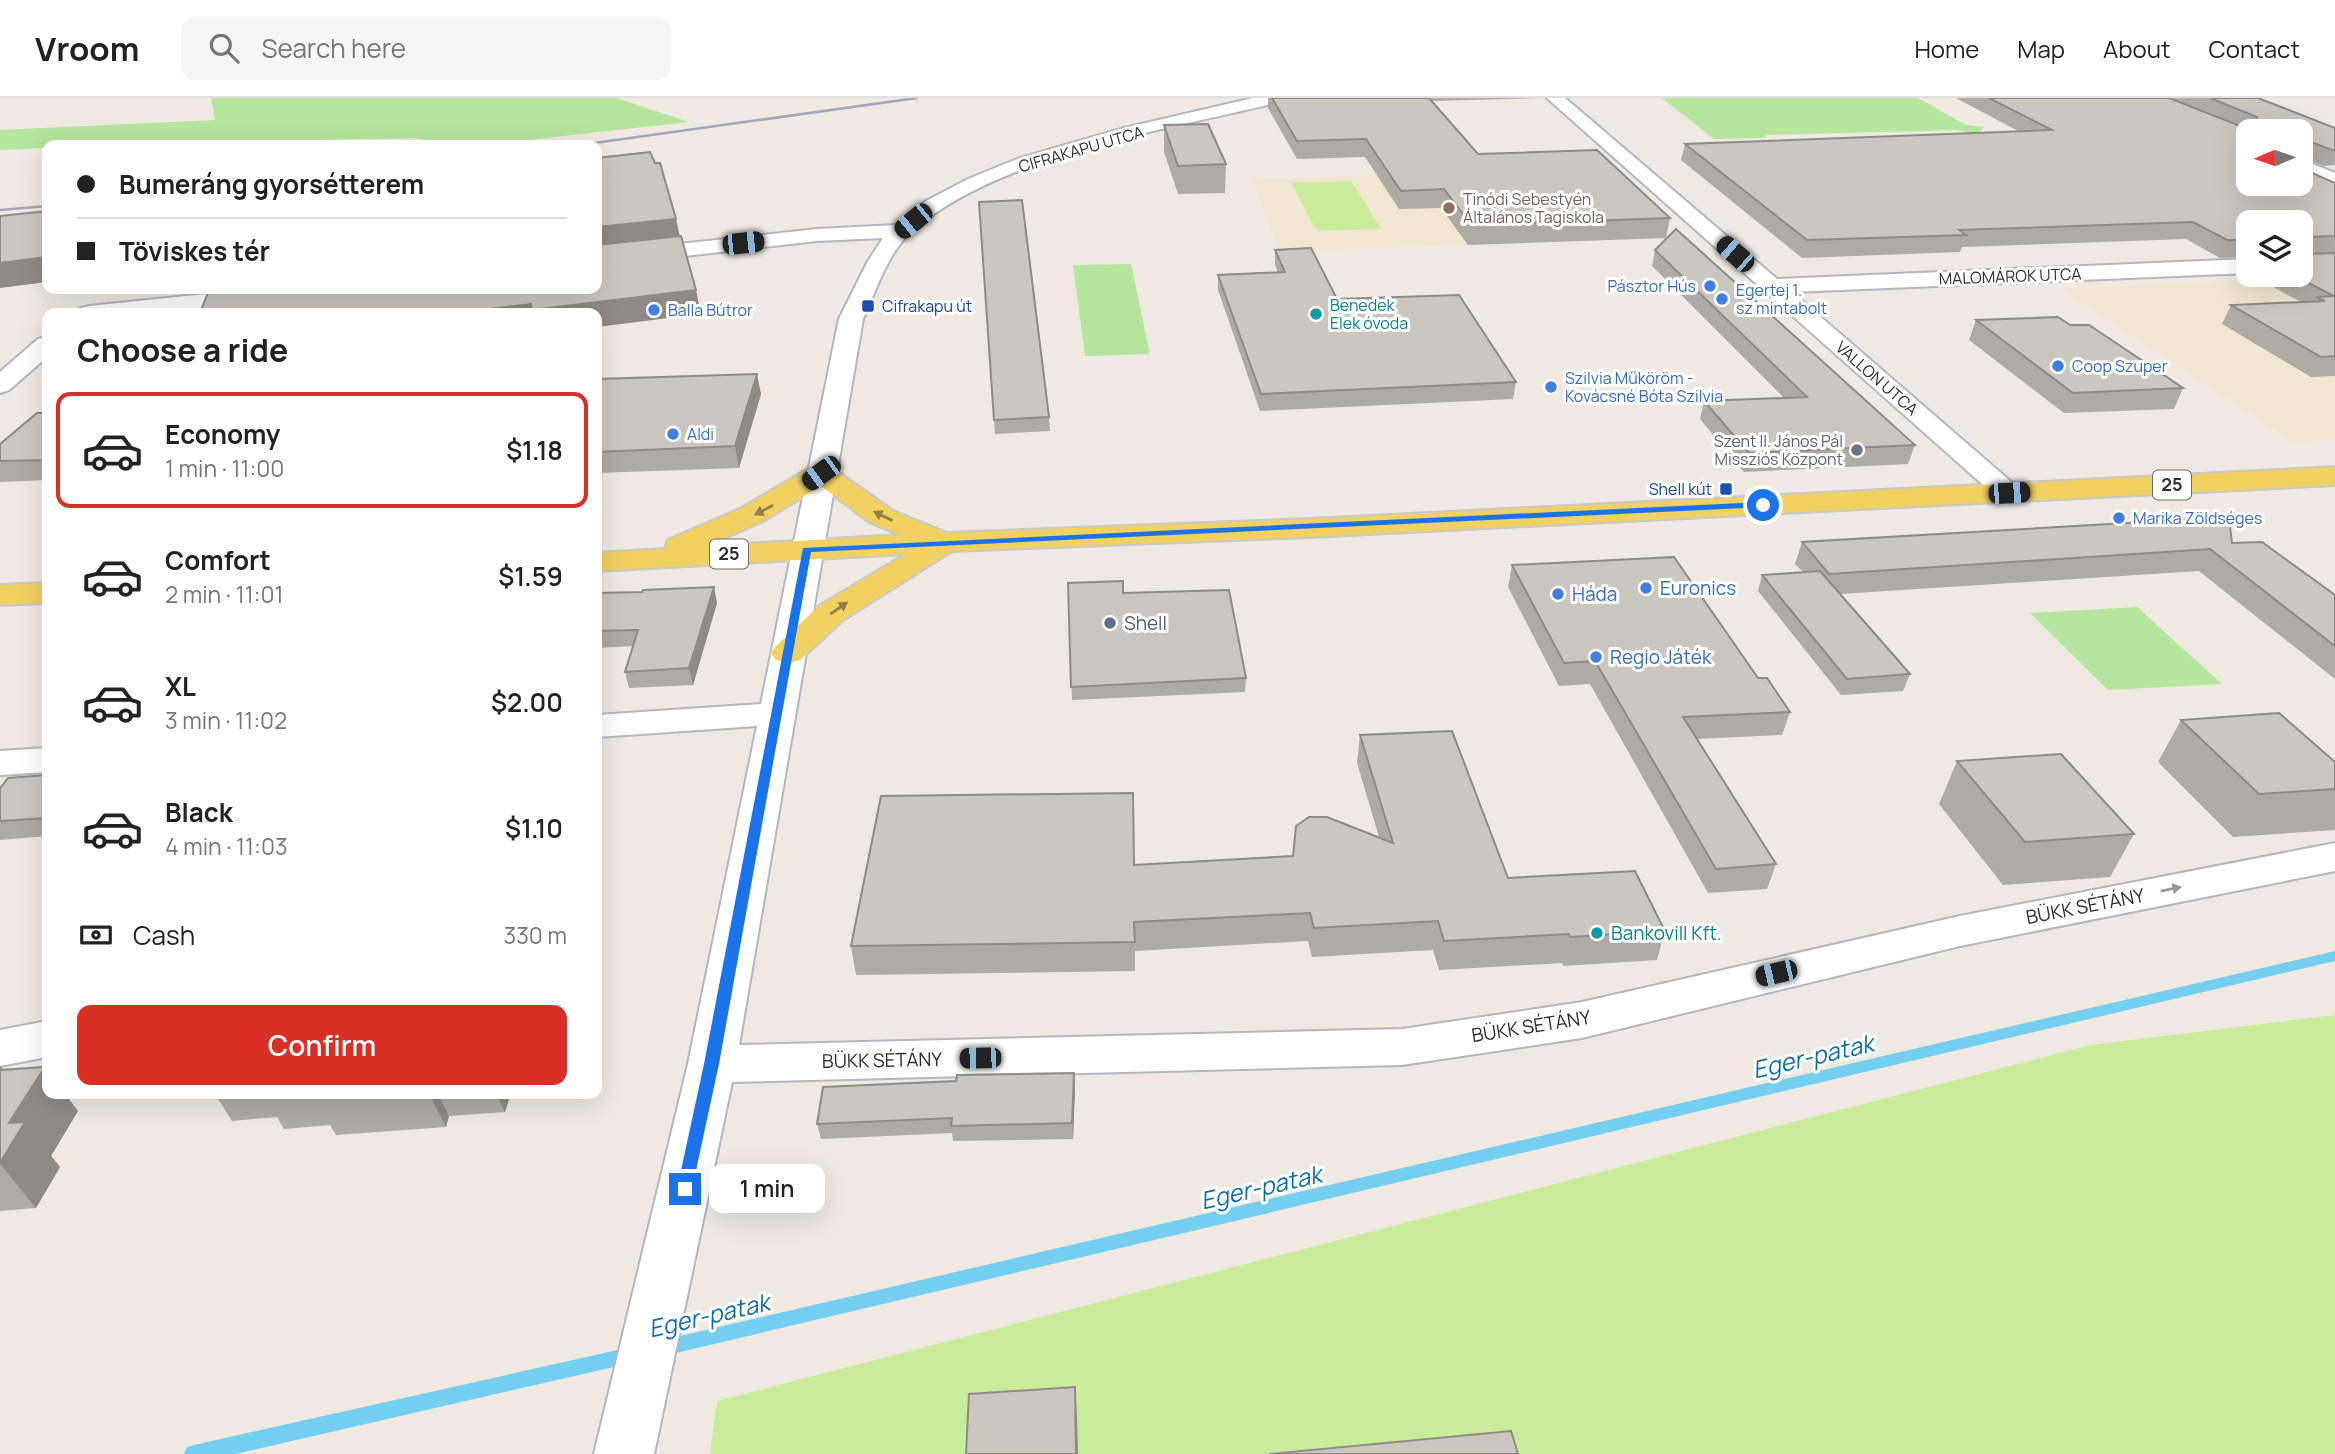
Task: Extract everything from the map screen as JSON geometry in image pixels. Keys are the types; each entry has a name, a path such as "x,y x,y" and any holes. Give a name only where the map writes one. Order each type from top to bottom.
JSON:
{"main road":[{"path":"652,559 760,512 790,496 821,473 882,517 946,542"},
{"name":"25","path":"602,562 946,542 1311,528 2335,476"},
{"path":"788,653 831,613 946,542"},
{"path":"0,595 42,593"}],"street":[{"name":"CIFRAKAPU UTCA","path":"626,1440 712,1064 850,319 882,254 901,231 924,211 963,190 1028,163 1090,144 1274,98"},
{"name":"VALLON UTCA","path":"1555,98 2009,493"},
{"path":"2314,171 2335,180"},
{"path":"602,258 817,235 901,231"},
{"name":"MALOMÁROK UTCA","path":"1771,286 2236,267"},
{"path":"136,308 270,294"},
{"path":"0,385 42,348"},
{"path":"602,730 775,714"},
{"path":"0,763 42,760"},
{"name":"BÜKK SÉTÁNY","path":"712,1064 1402,1047 1581,1020 1960,930 2335,857"},
{"path":"0,1048 42,1040"}],"shaded area":[{"name":"Tinódi Sebestyén Általános Tagiskola","path":"1594,168 1666,238 1279,251 1252,179"},
{"path":"2335,277 2335,439 2293,442 2061,289 2236,281 2236,287 2313,287 2313,278"}],"green space":[{"path":"211,98 616,98 689,122 529,140 42,140 42,148 0,150 0,130 215,120"},
{"path":"1662,98 1918,98 1966,125 1984,127 1980,132 1972,134 1958,130 1765,135 1767,138 1714,139"},
{"path":"1351,181 1381,229 1317,231 1291,183"},
{"path":"1131,264 1150,354 1085,356 1073,265"},
{"path":"2137,607 2222,684 2108,690 2030,613"},
{"path":"2335,1015 2335,1454 710,1454 717,1401 2091,1045"}],"building":[{"path":"1272,98 1429,98 1478,154 1597,150 1670,218 1471,225 1444,189 1401,191 1366,139 1297,141"},
{"path":"1989,98 2169,98 2236,124 2236,196 2314,196 2314,174 2335,183 2335,236 2313,237 2313,210 2236,210 2236,240 2227,240 2193,222 1959,230 1966,235 1807,240 1685,144 2052,130"},
{"path":"2210,98 2258,98 2312,119 2257,119"},
{"path":"2314,120 2335,128 2335,150 2314,143"},
{"path":"1208,124 1226,164 1178,166 1164,125"},
{"path":"650,152 655,163 660,163 676,219 602,226 602,157"},
{"path":"1022,200 1049,417 994,420 979,202"},
{"path":"42,212 42,258 0,263 0,216"},
{"path":"1676,229 1915,445 1749,453 1704,401 1807,397 1655,250"},
{"path":"681,236 696,290 548,308 532,308 531,304 499,308 202,308 207,294 602,294 602,244"},
{"path":"1311,248 1337,299 1459,295 1516,382 1261,394 1218,275 1285,272 1275,250"},
{"path":"2335,253 2335,356 2321,357 2231,305 2325,301 2316,297 2334,296 2313,285 2313,254"},
{"path":"2058,317 2070,325 2089,325 2183,388 2073,393 1976,320"},
{"name":"Aldi","path":"757,374 735,446 602,452 602,379"},
{"path":"37,413 42,413 42,460 0,461 0,444"},
{"path":"2229,517 2232,543 2262,542 2335,595 2335,646 2210,549 1829,574 1802,542"},
{"path":"1674,557 1758,678 1767,678 1790,712 1683,717 1776,864 1716,869 1595,661 1564,663 1512,565"},
{"path":"1820,571 1910,674 1847,679 1762,575"},
{"path":"1123,581 1123,593 1229,590 1246,678 1071,687 1068,583"},
{"path":"714,587 689,668 625,672 638,630 602,631 602,593"},
{"path":"2279,713 2335,762 2335,789 2259,794 2181,720"},
{"path":"1452,731 1508,878 1635,871 1665,931 1444,941 1438,921 1314,928 1310,913 1134,922 1135,942 851,946 881,796 1133,793 1134,865 1293,856 1296,826 1309,817 1327,817 1393,843 1360,735"},
{"path":"2061,754 2134,834 2025,842 1957,761"},
{"path":"42,775 42,818 0,821 0,787 8,778"},
{"path":"42,1067 42,1072 9,1123 25,1122 0,1163 0,1070"},
{"path":"1074,1073 1072,1123 951,1126 952,1118 817,1124 823,1087 956,1081 957,1075"},
{"path":"1075,1387 1076,1454 966,1454 969,1394"},
{"path":"1511,1431 1518,1454 1269,1454"}],"waterway":[{"name":"Eger-patak","path":"663,1348 2335,956"},
{"name":"Eger-patak","path":"194,1454 631,1355"}],"railway":[{"path":"602,142 917,98"},
{"path":"0,210 42,206"}],"place":[{"name":"Tinódi Sebestyén Általános Tagiskola","path":"1449,208"},
{"name":"Pásztor Hús","path":"1710,286"},
{"name":"Egertej 1. sz mintabolt","path":"1722,299"},
{"name":"Cifrakapu út","path":"868,306"},
{"name":"Balla Bútror","path":"654,310"},
{"name":"Benedek Elek óvoda","path":"1316,314"},
{"name":"Coop Szuper","path":"2058,366"},
{"name":"Szilvia Műköröm - Kovácsné Bóta Szilvia","path":"1551,387"},
{"name":"Aldi","path":"673,434"},
{"name":"Szent II. János Pál Missziós Központ","path":"1857,450"},
{"name":"Shell kút","path":"1726,489"},
{"name":"Marika Zöldséges","path":"2119,518"},
{"name":"Euronics","path":"1646,588"},
{"name":"Háda","path":"1558,594"},
{"name":"Shell","path":"1110,623"},
{"name":"Regio Játék","path":"1596,657"},
{"name":"Bankovill Kft.","path":"1597,933"}],"route":[{"path":"685,1189 712,1064 807,550 1763,505"}]}
